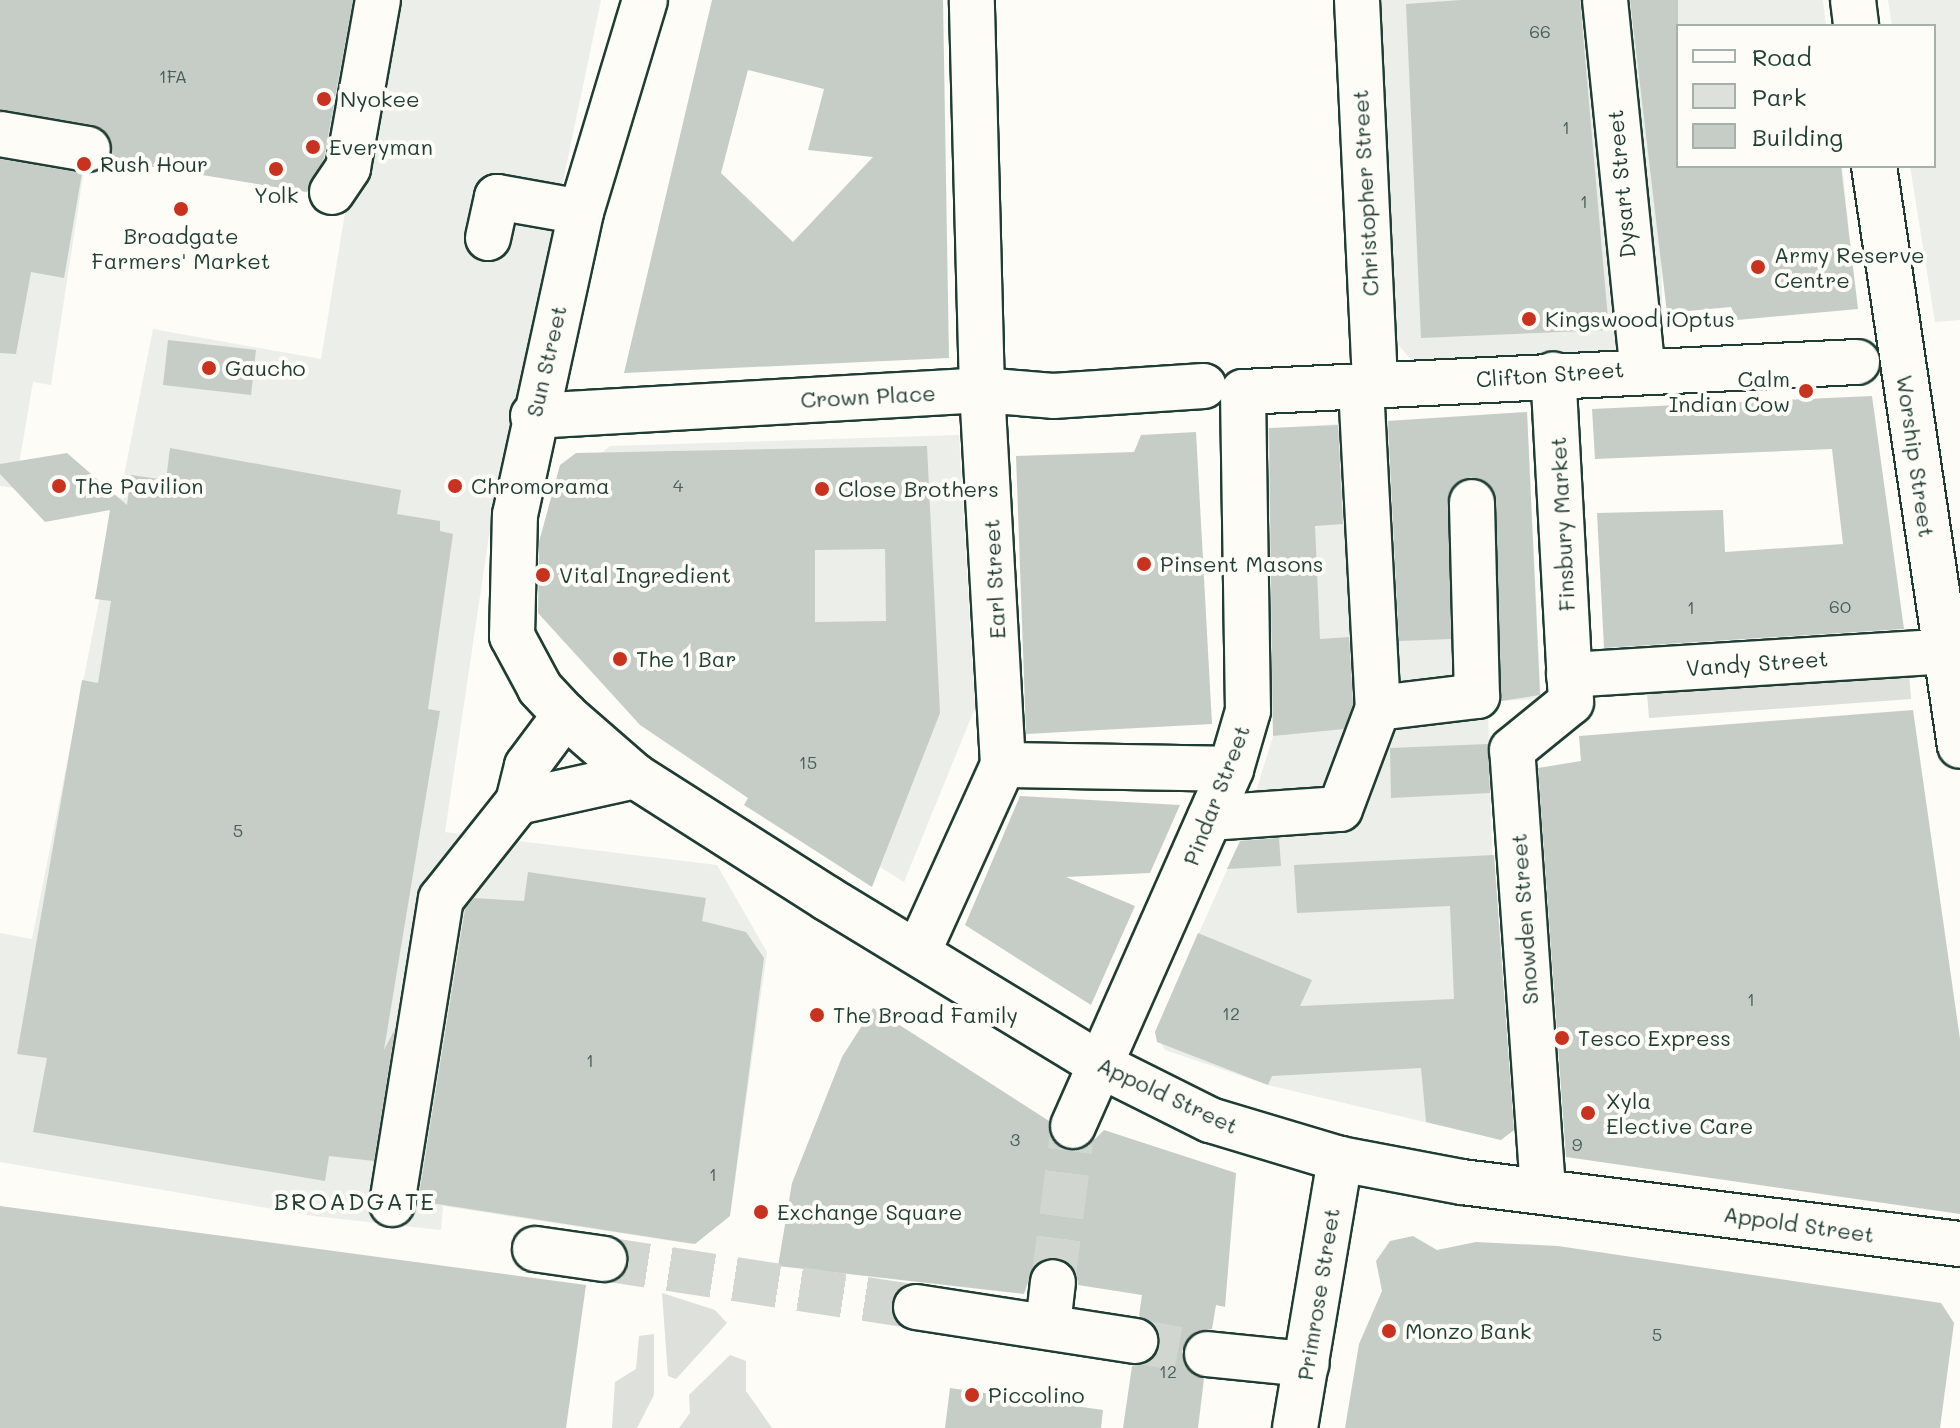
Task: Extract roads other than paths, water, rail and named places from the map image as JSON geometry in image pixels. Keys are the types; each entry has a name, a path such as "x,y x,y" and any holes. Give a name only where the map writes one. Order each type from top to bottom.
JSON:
{"street":[{"path":"332,192 348,168 378,0"},
{"name":"Sun Street","path":"565,715 525,664 509,613 515,515 533,416 581,212 645,0"},
{"name":"Earl Street","path":"920,948 1003,765 982,372 972,0"},
{"name":"Christopher Street","path":"1357,0 1378,708"},
{"name":"Dysart Street","path":"1605,0 1642,367"},
{"path":"1853,0 1856,24"},
{"path":"0,134 88,149"},
{"name":"Worship Street","path":"1874,168 1960,746"},
{"path":"488,238 497,197 581,212"},
{"name":"Clifton Street","path":"1224,389 1368,387 1642,367 1857,362"},
{"name":"Crown Place","path":"533,416 982,372 1053,396 1224,389"},
{"name":"Finsbury Market","path":"1553,374 1569,675"},
{"name":"Pindar Street","path":"1073,1126 1104,1067 1231,769 1248,711 1224,389"},
{"path":"1210,818 1340,809 1378,708 1477,696 1472,502"},
{"name":"Vandy Street","path":"1569,675 1946,651"},
{"name":"Snowden Street","path":"1543,1190 1512,750 1571,702 1569,675"},
{"path":"392,1204 432,926 459,871 518,802 527,766 565,715"},
{"name":"Appold Street","path":"565,715 635,776 920,948 1104,1067 1210,1120 1340,1159 1543,1190 1960,1244"},
{"path":"1003,765 1231,769"},
{"path":"518,802 635,776"},
{"name":"Primrose Street","path":"1295,1428 1340,1159"},
{"path":"535,1249 604,1259"},
{"path":"1048,1325 1053,1282"},
{"path":"916,1307 1048,1325 1135,1341"},
{"path":"1207,1354 1306,1364"}],"tunnel":[{"path":"1053,1282 1073,1126"},
{"path":"604,1259 916,1307"},
{"path":"1135,1341 1207,1354"}],"place":[{"name":"Nyokee","path":"324,99"},
{"name":"Everyman","path":"313,147"},
{"name":"Rush Hour","path":"84,164"},
{"name":"Yolk","path":"276,169"},
{"name":"Broadgate Farmers' Market","path":"181,209"},
{"name":"Army Reserve Centre","path":"1758,267"},
{"name":"Kingswood iOptus","path":"1529,319"},
{"name":"Gaucho","path":"209,368"},
{"name":"Calm Indian Cow","path":"1806,391"},
{"name":"The Pavilion","path":"59,486"},
{"name":"Chromorama","path":"455,486"},
{"name":"Close Brothers","path":"822,489"},
{"name":"Pinsent Masons","path":"1144,564"},
{"name":"Vital Ingredient","path":"543,575"},
{"name":"The 1 Bar","path":"620,659"},
{"name":"The Broad Family","path":"817,1015"},
{"name":"Tesco Express","path":"1562,1038"},
{"name":"Xyla Elective Care","path":"1588,1113"},
{"name":"Exchange Square","path":"761,1212"},
{"name":"Monzo Bank","path":"1389,1331"},
{"name":"Piccolino","path":"972,1395"}],"district":[{"name":"BROADGATE","path":"355,1201"}]}
